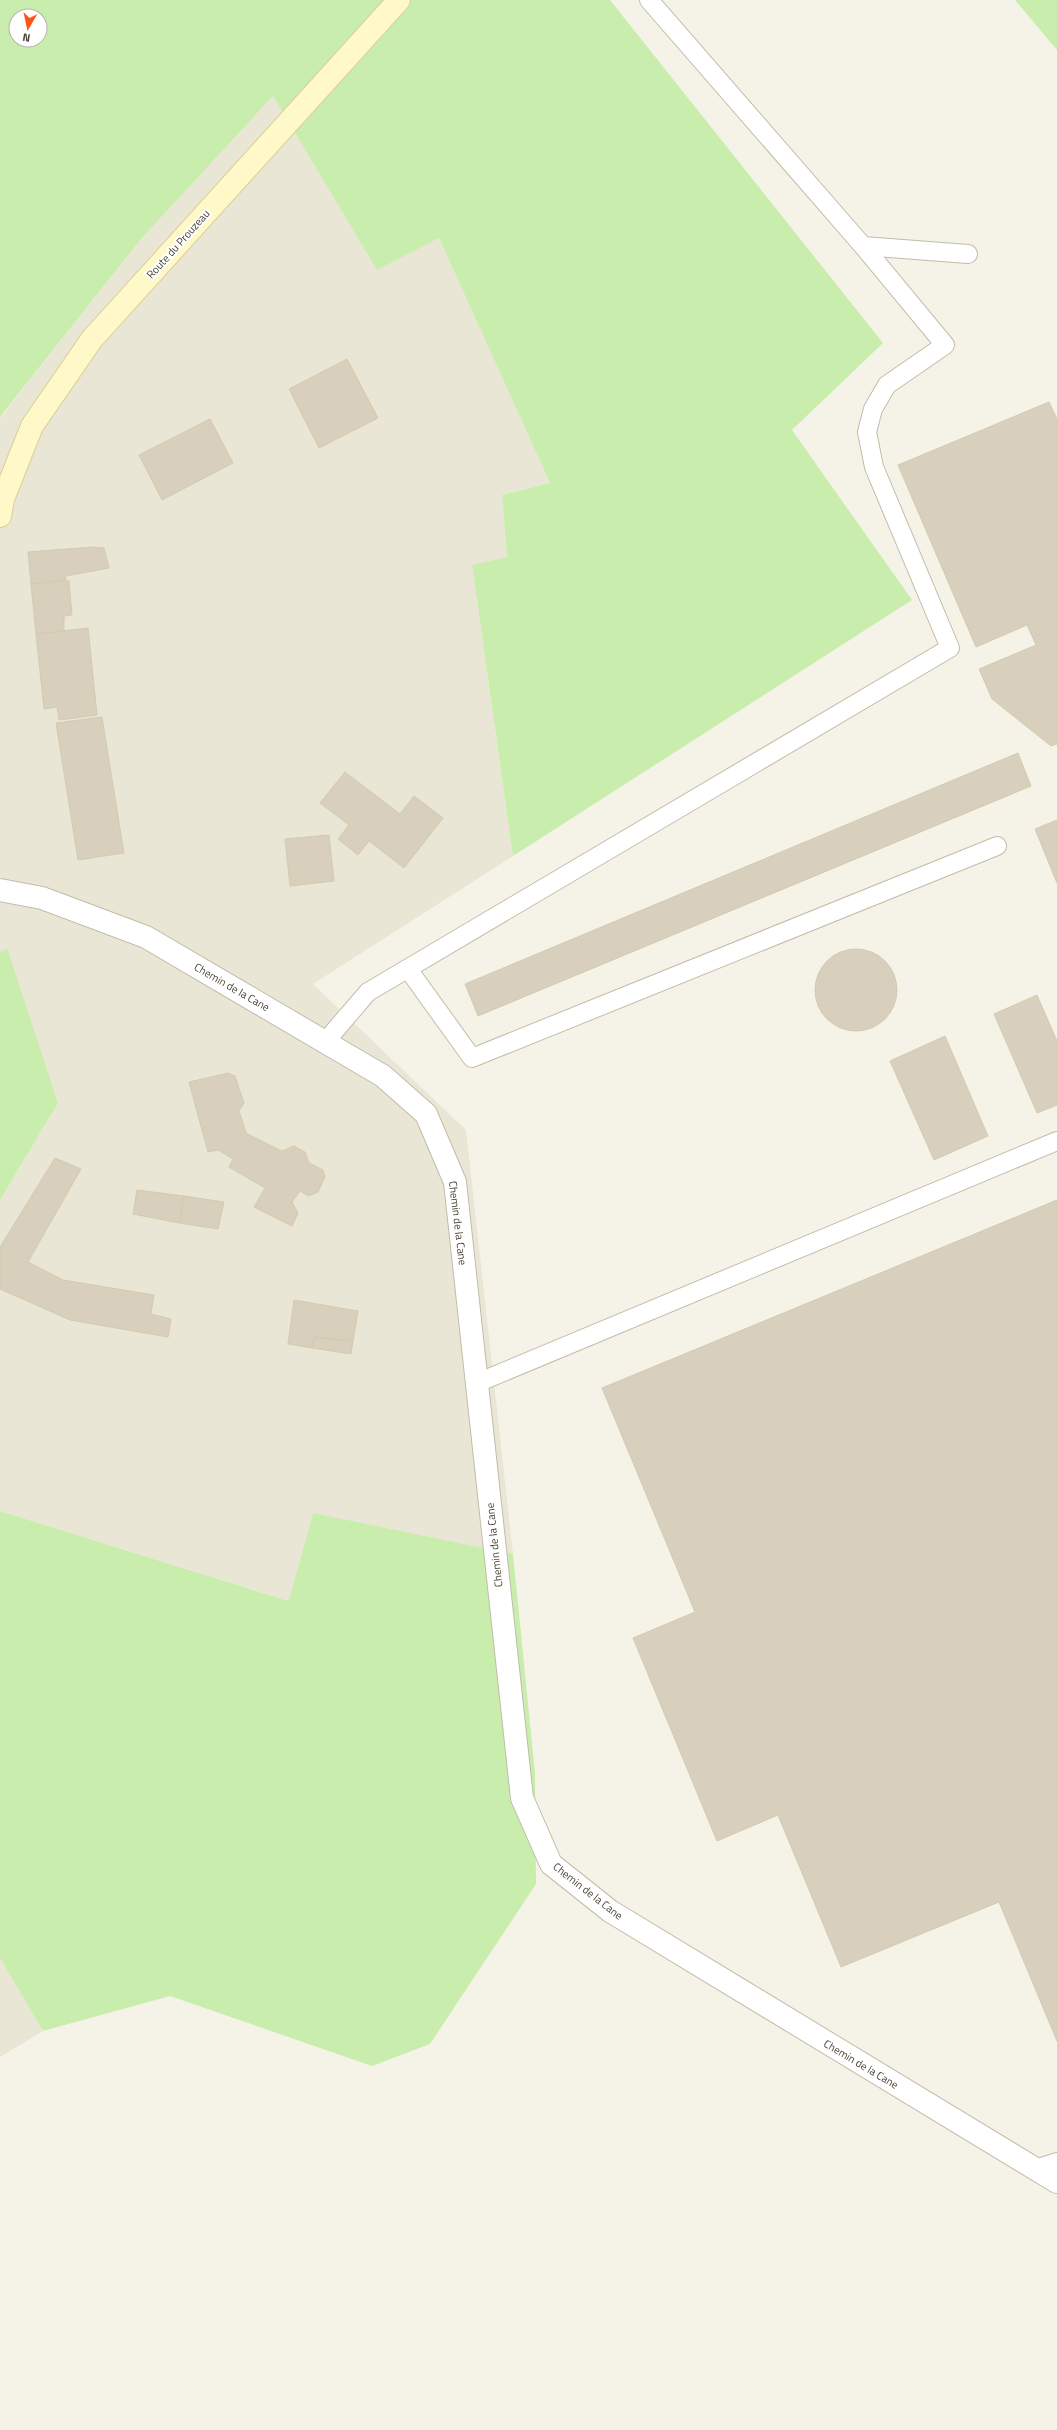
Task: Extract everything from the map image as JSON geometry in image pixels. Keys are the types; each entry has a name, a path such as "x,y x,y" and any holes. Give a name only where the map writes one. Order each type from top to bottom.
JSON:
{"street":[{"name":"Route du Prouzeau","path":"0,516 3,499 32,426 92,339 399,0"},
{"name":"Chemin de la Cane","path":"0,890 42,898 146,937 383,1076 426,1114 455,1182 522,1798 551,1864 610,1911 1057,2182"}],"lane":[{"path":"325,1042 368,992 950,648 874,467 867,432 873,409 887,385 945,345 863,246 649,0"},
{"path":"863,246 968,254"},
{"path":"408,968 472,1058 997,846"},
{"path":"477,1383 1057,1141"},
{"path":"1035,2169 1057,2162"}],"shaded area":[{"path":"273,96 377,269 439,238 550,483 502,495 507,557 472,566 513,856 313,984 466,1130 513,1554 313,1514 290,1601 0,1511 0,1200 58,1103 6,948 0,952 0,418 141,239"},
{"path":"0,1958 43,2031 0,2057"}],"green space":[{"path":"0,0 610,0 883,343 792,430 912,600 513,856 472,565 507,557 502,495 550,483 439,238 377,270 273,96 141,239 0,417"},
{"path":"1015,0 1057,0 1057,50"},
{"path":"7,948 58,1103 0,1200 0,952"},
{"path":"0,1511 289,1601 313,1513 513,1554 535,1773 536,1884 430,2044 372,2066 170,1996 43,2031 0,1958"}],"building":[{"path":"347,359 378,418 319,448 289,389"},
{"path":"1049,402 1057,419 1057,744 1051,746 992,699 979,669 1036,645 1027,625 976,647 898,465"},
{"path":"210,419 233,463 162,500 139,455"},
{"path":"93,547 104,548 109,568 66,576 65,580 31,584 28,552"},
{"path":"65,580 69,581 72,615 64,616 64,632 36,634 31,584"},
{"path":"88,628 97,715 59,720 57,707 44,709 36,634"},
{"path":"102,717 124,853 78,860 56,723"},
{"path":"1018,753 1031,786 478,1016 465,984"},
{"path":"345,772 400,814 414,796 443,818 404,868 369,841 358,855 338,839 349,825 320,803"},
{"path":"1057,820 1057,883 1035,829"},
{"path":"329,835 334,881 290,886 285,839"},
{"path":"848,949 864,949 879,956 890,967 897,982 897,998 894,1006 885,1019 872,1028 864,1031 848,1031 833,1024 822,1013 815,998 815,982 822,967 833,956"},
{"path":"1037,995 1057,1041 1057,1105 1037,1113 994,1014"},
{"path":"945,1036 988,1136 934,1160 890,1061"},
{"path":"228,1073 235,1076 244,1103 239,1111 246,1133 282,1151 294,1146 305,1152 309,1163 323,1170 325,1177 318,1192 308,1196 300,1191 292,1202 298,1213 292,1226 254,1207 265,1188 229,1167 233,1159 218,1150 208,1152 189,1082"},
{"path":"55,1158 81,1169 28,1262 63,1280 154,1295 151,1314 171,1319 168,1337 70,1320 0,1289 0,1247"},
{"path":"137,1190 184,1196 179,1223 133,1214"},
{"path":"184,1196 224,1202 218,1229 179,1223"},
{"path":"1057,1200 1057,2041 999,1902 841,1967 778,1815 717,1841 633,1638 695,1612 602,1388"},
{"path":"294,1300 358,1311 353,1341 314,1337 312,1348 288,1344"},
{"path":"314,1337 353,1341 351,1354 312,1348"}]}
